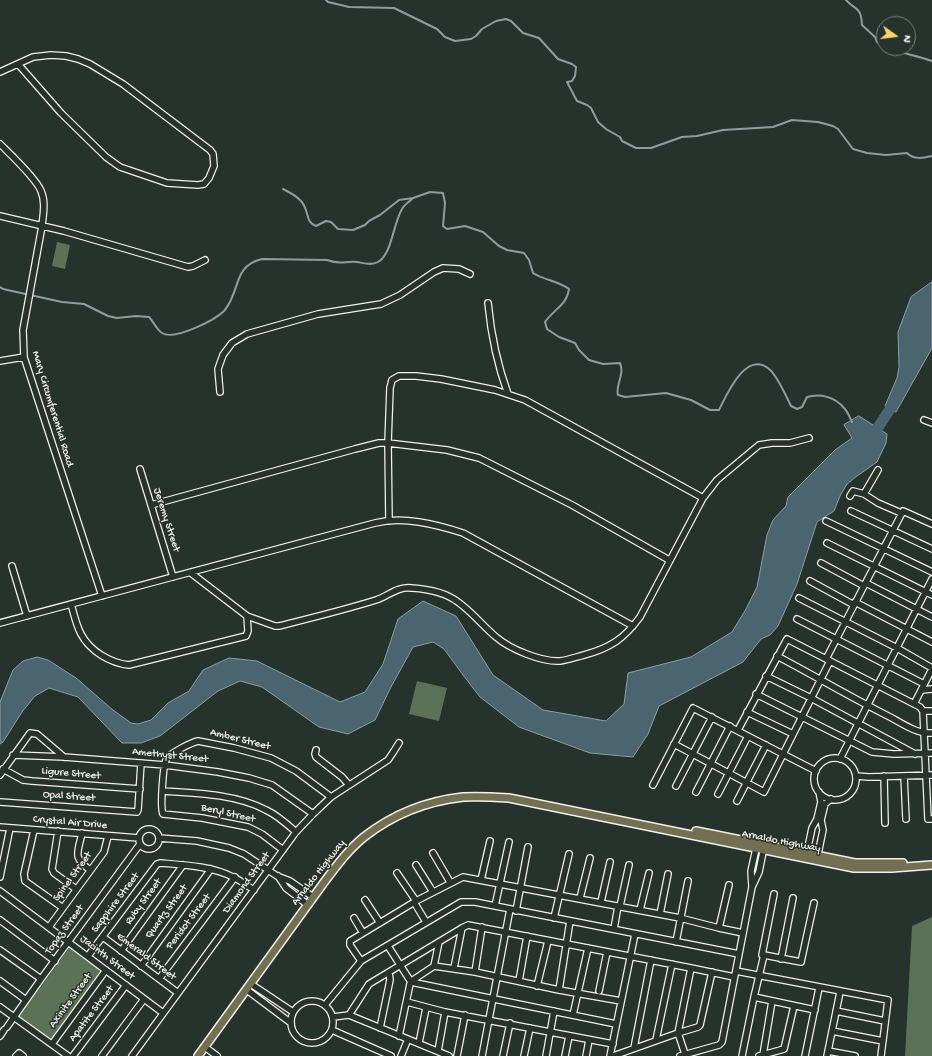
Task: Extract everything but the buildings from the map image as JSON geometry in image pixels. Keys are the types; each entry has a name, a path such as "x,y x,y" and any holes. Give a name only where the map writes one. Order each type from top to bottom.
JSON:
{"main road":[{"name":"Arnaldo Highway","path":"198,1056 313,897 347,854 364,837 392,819 425,805 463,797 509,798 817,858 855,863 892,862 924,865 932,864"}],"street":[{"path":"0,72 33,57 51,55 66,56 90,64 122,84 210,150 213,154 214,166 209,178 204,184 198,185 167,183 120,167 106,157 61,113 18,64"},
{"name":"Mary Circumferential Road","path":"0,144 20,164 41,191 43,204 42,226 24,330 24,357 102,596"},
{"path":"0,216 42,226 188,267 205,260"},
{"path":"220,392 218,369 223,355 232,343 247,334 318,314 381,304 396,298 434,272 444,268 459,269 470,274"},
{"path":"488,303 497,360 508,394"},
{"path":"0,361 24,357"},
{"path":"388,521 390,388 392,380 399,376 416,376 441,379 479,386 508,394 535,405 703,498"},
{"path":"924,420 932,423"},
{"path":"191,573 247,616 270,625 279,626 376,600 407,587 441,593 458,601 496,638 530,655 560,661 591,654 605,649 617,642 633,626 640,617 703,498 724,474 759,445 797,442 809,438"},
{"path":"151,506 355,449 379,443 388,443 447,450 472,456 489,463 572,505 669,560"},
{"name":"Jeremy Street","path":"140,470 173,577"},
{"path":"864,494 878,470"},
{"path":"850,496 853,491 864,494 878,503 901,513 905,511 932,524"},
{"path":"851,511 932,549"},
{"path":"674,744 764,792 820,679 836,640 901,513"},
{"path":"0,623 374,523 388,521 416,522 436,525 462,533 633,626"},
{"path":"826,521 932,572"},
{"path":"827,544 932,594"},
{"path":"821,563 932,617"},
{"path":"12,566 27,616"},
{"path":"840,758 932,580"},
{"path":"810,581 932,642"},
{"path":"799,598 897,648 932,669 914,704"},
{"path":"71,604 79,631 87,643 106,658 129,665 246,636 248,631 247,616"},
{"path":"797,620 887,666 923,687 932,689"},
{"path":"738,730 786,640 790,639 877,686 914,704 923,711 932,711"},
{"path":"777,656 867,706 924,733 932,733"},
{"path":"766,676 858,722 915,754"},
{"path":"756,694 872,752 882,754 932,753"},
{"path":"653,784 693,708 816,771"},
{"path":"923,711 929,775 928,819 932,819"},
{"path":"747,712 793,734"},
{"path":"676,786 712,717"},
{"path":"696,792 730,726"},
{"path":"2,772 30,733 37,734 64,757"},
{"path":"718,794 748,736"},
{"name":"Amber Street","path":"165,765 167,758 192,742 203,741 271,758 296,771 331,797"},
{"name":"Diamond Street","path":"132,1056 296,832 331,797 388,760 399,743"},
{"path":"737,800 766,745"},
{"path":"316,750 316,757 342,777 349,785"},
{"name":"Amethyst Street","path":"13,755 64,757 210,770 249,778 278,788 313,814"},
{"path":"806,856 812,828 817,819 821,802 815,782 816,771 823,762 834,758 845,760 852,767 856,776 856,782 854,789 844,798 838,800 831,799 819,792"},
{"path":"140,789 141,763"},
{"path":"165,765 162,791 216,795 254,804 268,810 296,832"},
{"name":"Ligure Street","path":"2,772 23,780 140,789"},
{"path":"856,776 929,775"},
{"path":"884,776 885,823"},
{"path":"904,776 906,820"},
{"name":"Opal Street","path":"0,802 137,812 140,789"},
{"name":"Beryl Street","path":"162,791 163,814 202,818 248,827 262,834 283,850"},
{"path":"817,858 823,830 821,820 825,804 831,799"},
{"name":"Crystal Air Drive","path":"0,827 108,836 140,841"},
{"path":"0,877 10,828"},
{"path":"147,829 154,830 158,834 158,844 152,848 145,848 140,841 141,832 147,829"},
{"path":"34,830 24,874 25,881 63,908"},
{"path":"58,832 52,869 54,873 76,889"},
{"path":"82,834 78,856 79,861 90,870"},
{"name":"Spinel Street","path":"50,927 104,852 108,836"},
{"path":"159,838 197,841 229,848 244,854 277,876 290,881 313,897"},
{"name":"Topaz Street","path":"0,1036 69,942 140,841"},
{"path":"481,880 490,841"},
{"path":"494,906 509,842"},
{"path":"752,887 751,871 756,846"},
{"path":"516,911 528,847"},
{"path":"691,968 678,1033 683,1055 719,1045 722,1042 752,887 759,872 764,847"},
{"path":"433,853 450,882"},
{"path":"554,918 570,854"},
{"path":"580,898 590,858"},
{"path":"601,902 610,862"},
{"name":"Sapphire Street","path":"88,956 154,867 160,863 183,865"},
{"path":"416,864 433,892"},
{"path":"183,865 210,869 235,877 254,890"},
{"name":"Ruby Street","path":"121,951 183,865"},
{"path":"614,929 629,865"},
{"name":"Quartz Street","path":"141,966 210,869"},
{"path":"397,873 426,922"},
{"path":"640,910 649,873"},
{"path":"660,914 668,874"},
{"path":"277,876 286,888 308,905"},
{"name":"Peridot Street","path":"159,979 235,877"},
{"path":"361,961 349,942 350,941 450,882 463,877 601,902 680,918 743,933"},
{"path":"676,942 688,882"},
{"path":"719,928 729,885"},
{"name":"Jacinth Street","path":"0,891 163,1013"},
{"path":"742,1056 764,955 762,955 774,894"},
{"path":"781,959 794,898"},
{"path":"365,900 380,923"},
{"path":"325,1005 361,961 461,902 475,902 739,954"},
{"path":"764,955 801,962 814,903"},
{"path":"482,1056 510,909"},
{"path":"354,918 363,934"},
{"path":"0,920 55,961"},
{"path":"559,990 570,921"},
{"path":"349,1015 369,984 468,925 734,977"},
{"path":"475,972 482,927"},
{"path":"454,968 462,928"},
{"path":"635,934 616,1024 612,1056 656,1040 698,1028 700,1025 712,972"},
{"path":"518,981 527,936"},
{"name":"Emerald Street","path":"102,937 178,993"},
{"path":"537,986 548,941"},
{"path":"434,966 439,942"},
{"path":"388,946 412,982 616,1024"},
{"path":"573,1015 588,948"},
{"path":"0,950 41,979"},
{"path":"599,991 607,952"},
{"path":"634,1048 651,960"},
{"path":"656,1040 672,964"},
{"path":"399,1036 412,982 434,966 454,968 537,986 621,1001"},
{"name":"Axinite Street","path":"52,1044 106,970"},
{"path":"736,971 888,1000 881,1056"},
{"path":"380,1028 390,980 389,972"},
{"path":"0,981 26,1000"},
{"name":"Apatite Street","path":"73,1056 126,985"},
{"path":"249,987 293,1012"},
{"path":"249,987 291,1023"},
{"path":"805,1056 819,988"},
{"path":"840,992 828,1054 855,1056"},
{"path":"754,997 815,1010"},
{"path":"102,1056 144,999"},
{"path":"305,1002 319,1002 325,1005 333,1017 332,1030 329,1036 324,1040 312,1044 300,1040 292,1029 291,1023 293,1012 299,1005 305,1002"},
{"path":"407,1002 445,1012 613,1044"},
{"path":"772,1002 761,1056 784,1049 794,1006"},
{"path":"0,1007 68,1056"},
{"path":"419,1044 426,1008"},
{"path":"546,1056 554,1011"},
{"path":"836,1011 886,1021"},
{"path":"438,1051 445,1012"},
{"path":"333,1017 349,1015 449,1056"},
{"path":"457,1056 465,1015"},
{"path":"503,1056 510,1024"},
{"path":"524,1056 530,1028"},
{"path":"332,1030 390,1056"},
{"path":"832,1031 883,1042"},
{"path":"565,1056 568,1036"},
{"path":"401,1056 408,1039"},
{"path":"586,1056 589,1040"},
{"path":"205,1047 217,1056"},
{"path":"16,1056 19,1053 23,1056"}],"green space":[{"path":"57,242 70,245 65,269 52,266"},
{"path":"417,681 447,688 439,721 409,714"},
{"path":"932,917 932,1056 905,1056 912,926"},
{"path":"70,947 102,971 51,1040 19,1016"}],"water":[{"path":"932,282 932,348 896,412 885,406 897,378 899,367 898,332 911,297"},
{"path":"859,416 887,434 886,443 877,462 847,484 834,511 817,522 797,584 778,626 770,635 761,639 743,662 659,706 648,734 633,757 590,753 519,727 480,697 444,649 433,642 413,647 375,720 348,734 319,727 262,687 240,681 218,691 160,736 141,743 122,743 78,697 49,688 35,696 22,712 3,742 0,744 0,702 13,670 23,661 37,657 48,660 76,678 113,710 131,723 138,724 151,720 168,703 189,691 203,670 229,658 257,661 340,702 365,692 383,664 398,619 423,601 456,616 493,675 543,710 606,721 624,704 628,673 691,657 732,632 757,587 767,535 773,520 786,506 788,497 835,450 852,438 844,425"}],"waterway":[{"path":"326,0 328,2 349,7 394,8 437,29 445,37 455,41 471,39 482,29 496,21 506,19 511,21 523,33 539,38 558,59 576,67 575,76 572,81 567,82 577,101 591,108 598,122 606,129 620,137 622,141 636,148 651,148 682,137 697,136 723,130 773,127 792,120 818,122 833,126 838,129 853,149 867,153 886,155 907,153 913,157 919,158 932,156"},
{"path":"846,0 859,12 862,25 876,40"},
{"path":"915,56 932,61"},
{"path":"283,189 290,192 300,200 305,207 308,218 312,224 316,226 326,221 331,222 338,229 353,230 365,225 399,200 413,198 430,192 443,193 445,203 443,226 447,229 465,226 483,232 499,246 507,250 524,253 529,260 533,273 569,289 566,299 545,322 547,329 559,337 575,343 579,350 589,360 603,364 620,363 621,376 617,391 618,395 625,397 666,393 691,400 710,410 719,410 738,376 745,369 753,365 761,365 769,369 775,376 791,406 797,409 802,407 807,397 817,395 827,397 840,404 847,411 852,422"},
{"path":"0,287 3,289 62,302 84,304 108,316 117,318 136,316 149,317 158,330 168,335 185,332 204,324 224,311 233,296 241,274 252,262 262,259 327,260 339,263 357,262 370,264 378,262 383,258 389,246 402,209 413,198"},
{"path":"870,440 897,397"}]}
